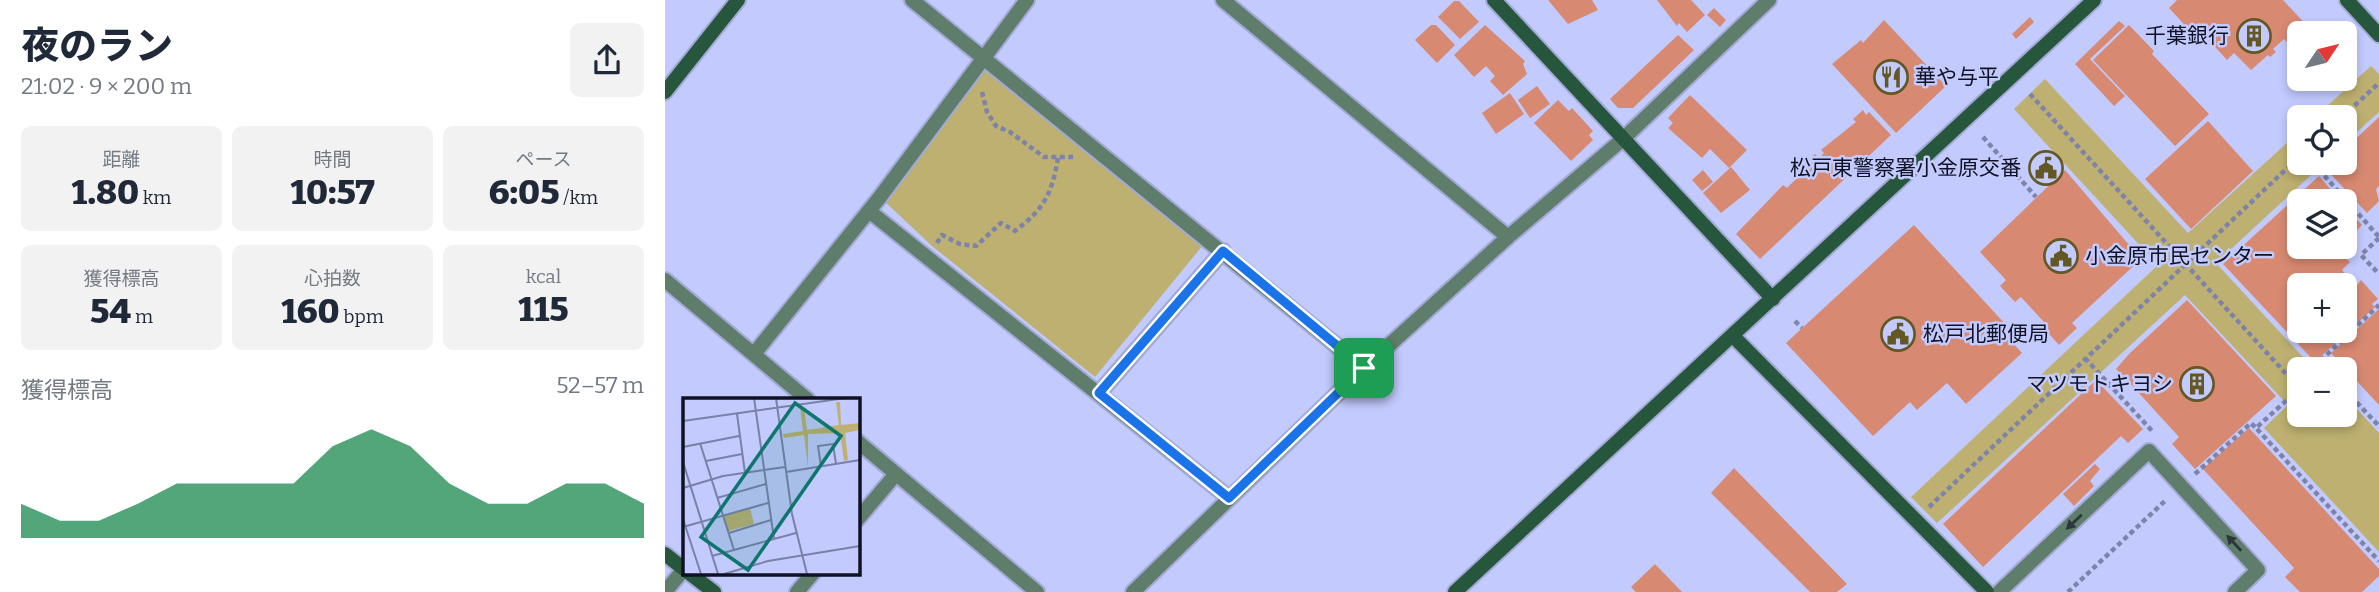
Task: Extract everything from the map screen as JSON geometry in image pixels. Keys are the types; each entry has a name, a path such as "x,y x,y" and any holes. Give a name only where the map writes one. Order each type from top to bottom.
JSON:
{"street":[{"path":"665,92 738,0"},
{"path":"912,0 1364,368"},
{"path":"754,354 985,61 1027,0"},
{"path":"1223,0 1508,237"},
{"path":"1494,0 1773,299"},
{"path":"1133,592 1364,368 1508,237 1623,139 1769,0"},
{"path":"1455,592 2094,0"},
{"path":"2347,0 2379,34"},
{"path":"869,211 1229,498"},
{"path":"1099,393 1223,251"},
{"path":"665,280 806,398"},
{"path":"1733,336 1987,592"},
{"path":"859,443 1037,592"},
{"path":"1999,592 2149,452 2258,570 2235,592"},
{"path":"859,518 896,474"},
{"path":"665,555 683,568"},
{"path":"666,592 683,570"},
{"path":"690,574 714,592"},
{"path":"797,592 812,574"}],"path":[{"path":"985,61 988,61 979,79 987,112 996,126 1010,132 1044,157 1071,156 1081,164"},
{"path":"2355,105 2379,83"},
{"path":"2030,94 2287,375"},
{"path":"1983,137 2036,197"},
{"path":"932,246 942,235 960,244 976,246 1001,223 1015,231 1047,200 1053,188 1058,158"},
{"path":"1916,520 2287,168"},
{"path":"2324,175 2379,238 2361,255 2379,274"},
{"path":"2324,357 2379,304"},
{"path":"1795,321 1802,328"},
{"path":"2256,428 2287,399"},
{"path":"2357,403 2379,426"},
{"path":"2192,475 2251,423 2379,561"}],"shaded area":[{"path":"985,61 1208,239 1095,377 932,246 880,197"},
{"path":"2371,66 2379,74 2379,112 2357,132 2357,105 2328,105 2344,91 2357,91 2357,79"},
{"path":"2045,79 2188,233 2287,143 2287,175 2311,175 2296,189 2287,189 2287,197 2216,263 2287,340 2287,343 2303,357 2287,357 2285,402 2185,295 1937,523 1911,497 2158,265 2014,109"},
{"path":"2287,406 2287,427 2357,427 2357,409 2379,433 2379,552 2264,428"}],"building":[{"path":"1548,0 1592,0 1598,10 1568,24"},
{"path":"1657,0 1691,0 1705,15 1687,32 1679,23 1677,26"},
{"name":"千葉銀行","path":"2177,0 2283,0 2303,21 2287,21 2287,42 2284,39 2273,49 2276,52 2270,57 2268,55 2251,70 2234,53 2227,60 2206,37 2208,35 2203,29 2195,36 2169,8"},
{"path":"1454,1 1459,1 1479,22 1460,39 1438,17"},
{"path":"1714,8 1726,20 1720,27 1707,15"},
{"path":"2030,17 2034,22 2016,39 2012,34"},
{"path":"1884,20 1946,86 1896,133 1832,64 1861,40 1863,43"},
{"path":"2119,21 2125,26 2090,59 2125,96 2114,106 2075,64"},
{"path":"1431,25 1436,25 1455,45 1437,63 1415,40"},
{"path":"1485,25 1525,61 1523,64 1527,74 1503,95 1490,81 1495,76 1486,66 1474,77 1454,55"},
{"path":"2129,25 2154,51 2152,54 2209,114 2175,146 2093,60"},
{"path":"1678,35 1694,50 1633,108 1618,108 1610,99"},
{"path":"1537,86 1550,104 1530,118 1518,100"},
{"path":"1510,93 1524,114 1496,134 1482,113"},
{"path":"1690,95 1747,150 1729,168 1710,149 1702,158 1668,128 1673,123 1668,118"},
{"path":"1558,100 1569,111 1572,108 1593,131 1589,135 1593,140 1571,161 1534,123"},
{"path":"1863,110 1866,115 1869,112 1891,135 1760,259 1736,234 1783,185 1787,188 1807,168 1803,165 1815,154 1819,158 1824,153 1821,150 1856,122 1853,119"},
{"path":"2379,117 2379,186 2376,189 2379,201 2367,213 2357,202 2357,189 2345,189 2332,175 2357,175 2357,138"},
{"path":"2208,121 2253,171 2191,229 2145,179"},
{"path":"2046,151 2062,168 2046,184 2029,167"},
{"path":"1731,167 1750,190 1721,213 1703,193"},
{"path":"1703,170 1713,182 1702,191 1692,180"},
{"name":"小金原市民センター","path":"2065,170 2141,259 2072,323 2077,328 2059,345 2041,325 2044,322 2021,297 2015,302 2000,286 2006,280 1980,252"},
{"path":"2319,176 2330,189 2305,189"},
{"path":"2287,205 2287,259 2347,259 2350,262 2342,270 2345,273 2287,273 2287,332 2223,264"},
{"path":"1914,225 2007,326 2002,331 2022,353 1966,404 1947,383 1917,410 1910,402 1873,436 1786,343"},
{"path":"2361,280 2378,299 2372,304 2375,307 2357,324 2357,285"},
{"name":"マツモトキヨシ","path":"2187,300 2276,396 2195,469 2172,444 2179,437 2127,380 2120,387 2113,379 2120,373 2116,369 2130,353"},
{"path":"2379,309 2379,405 2357,381 2357,357 2335,357 2331,353 2342,343 2357,343 2357,329"},
{"path":"2297,343 2336,343 2320,357 2310,357"},
{"path":"2096,380 2143,429 2128,443 2121,436 1983,567 1943,524"},
{"path":"2249,428 2379,569 2379,576 2362,592 2300,592 2285,577 2294,568 2203,469"},
{"path":"2095,464 2100,469 2090,481 2094,486 2074,506 2063,494"},
{"path":"1734,468 1847,584 1837,592 1810,592 1711,493"},
{"path":"1655,564 1682,592 1636,592 1631,587"}],"place":[{"name":"千葉銀行","path":"2254,36"},
{"name":"華や与平","path":"1891,77"},
{"name":"松戸東警察署小金原交番","path":"2046,168"},
{"name":"小金原市民センター","path":"2061,256"},
{"name":"松戸北郵便局","path":"1898,334"},
{"name":"マツモトキヨシ","path":"2197,384"}],"route":[{"path":"1223,251 1364,368 1229,498 1099,393 1223,251"}]}
